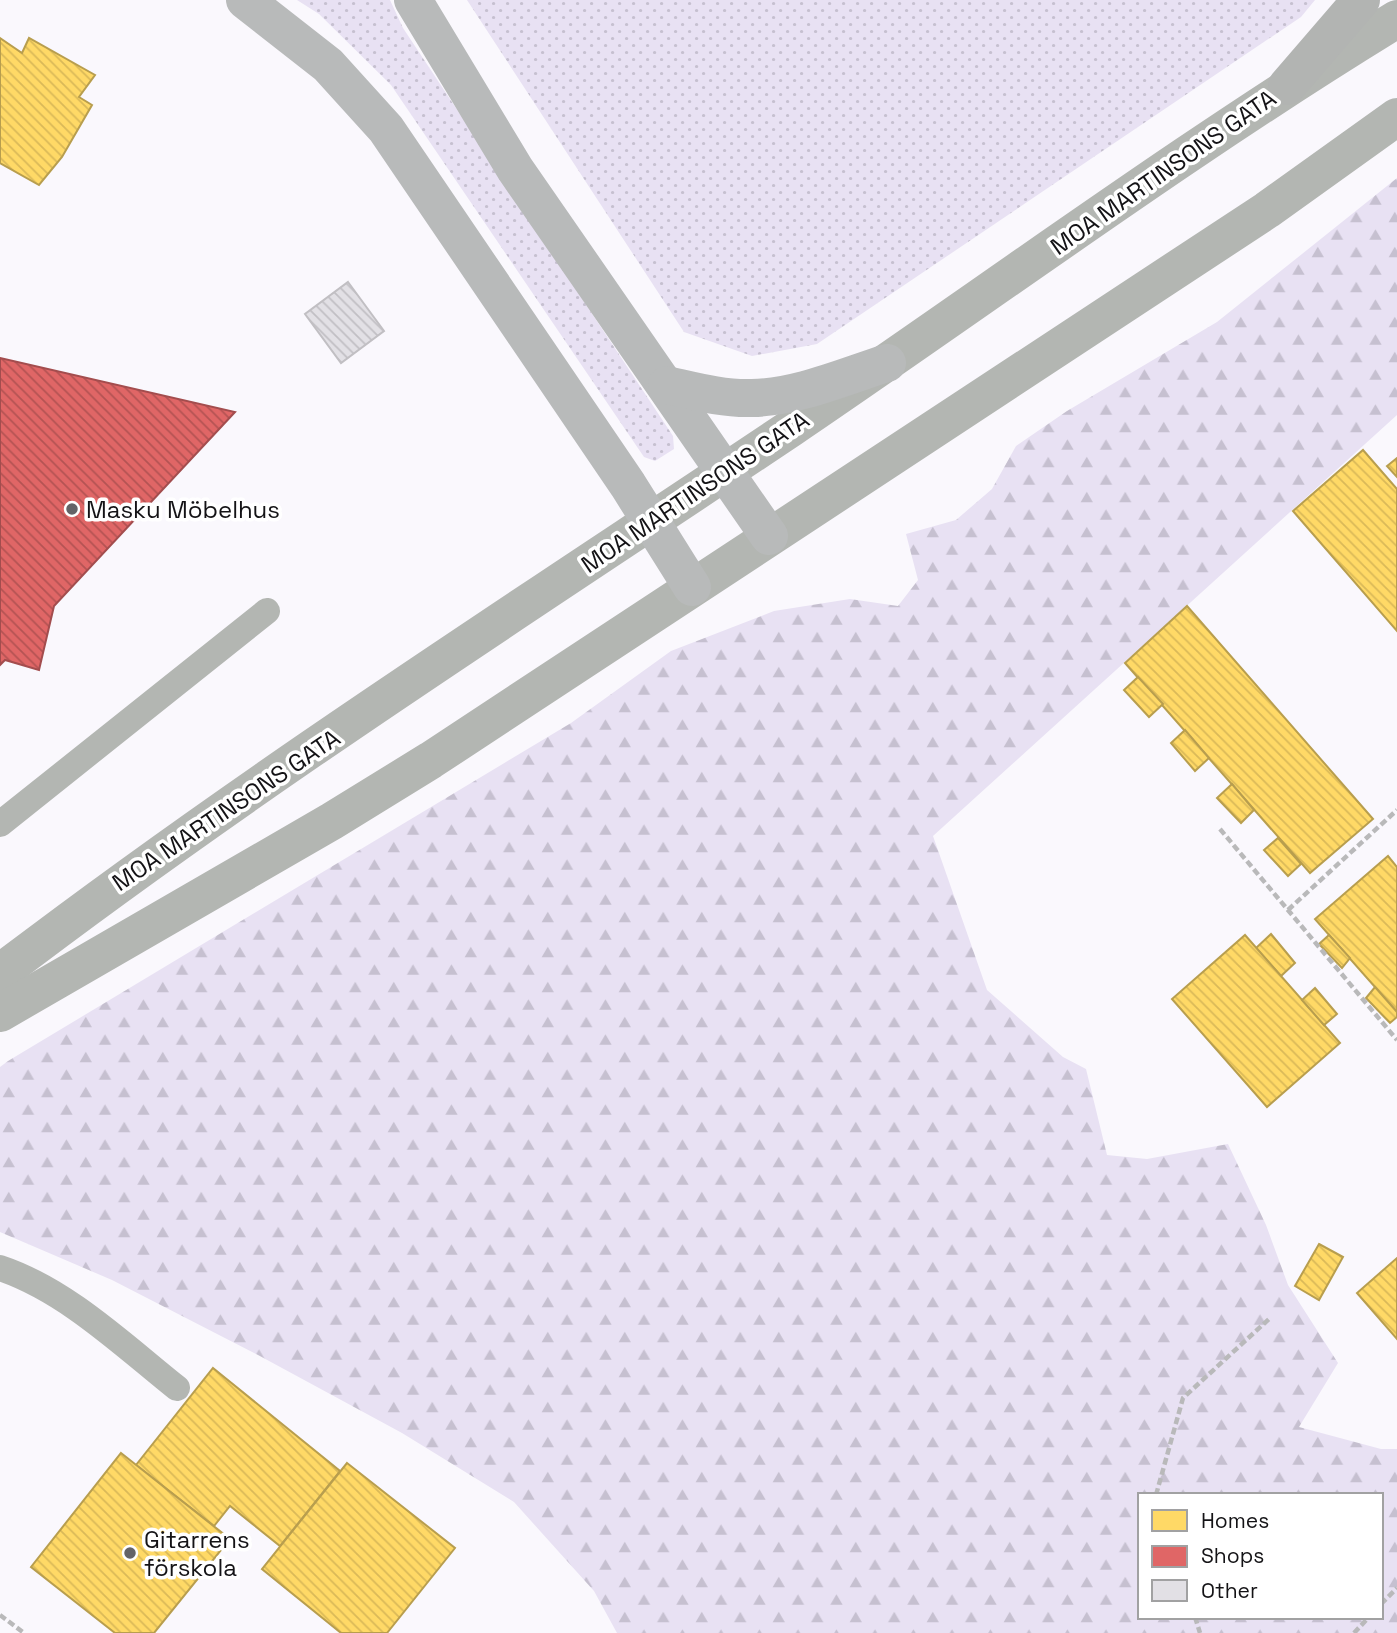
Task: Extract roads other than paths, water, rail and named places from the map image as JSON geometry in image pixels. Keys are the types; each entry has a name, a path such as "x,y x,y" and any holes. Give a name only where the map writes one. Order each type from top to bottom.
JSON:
{"highway":[{"path":"245,0 328,65 386,129 652,521 692,587"},
{"path":"413,0 515,169 769,536"},
{"path":"667,385 714,395 752,398 796,392 887,363"}],"main road":[{"path":"1287,86 1361,0"}],"street":[{"name":"MOA MARTINSONS GATA","path":"0,973 131,874 887,363 1287,86 1397,19"},
{"path":"0,1013 332,821 431,760 1267,210 1397,117"}],"lane":[{"path":"0,824 267,611"},
{"path":"0,1268 29,1277 91,1320 177,1388"}],"place":[{"name":"Masku Möbelhus","path":"72,509"},
{"name":"Gitarrens förskola","path":"130,1553"}]}
